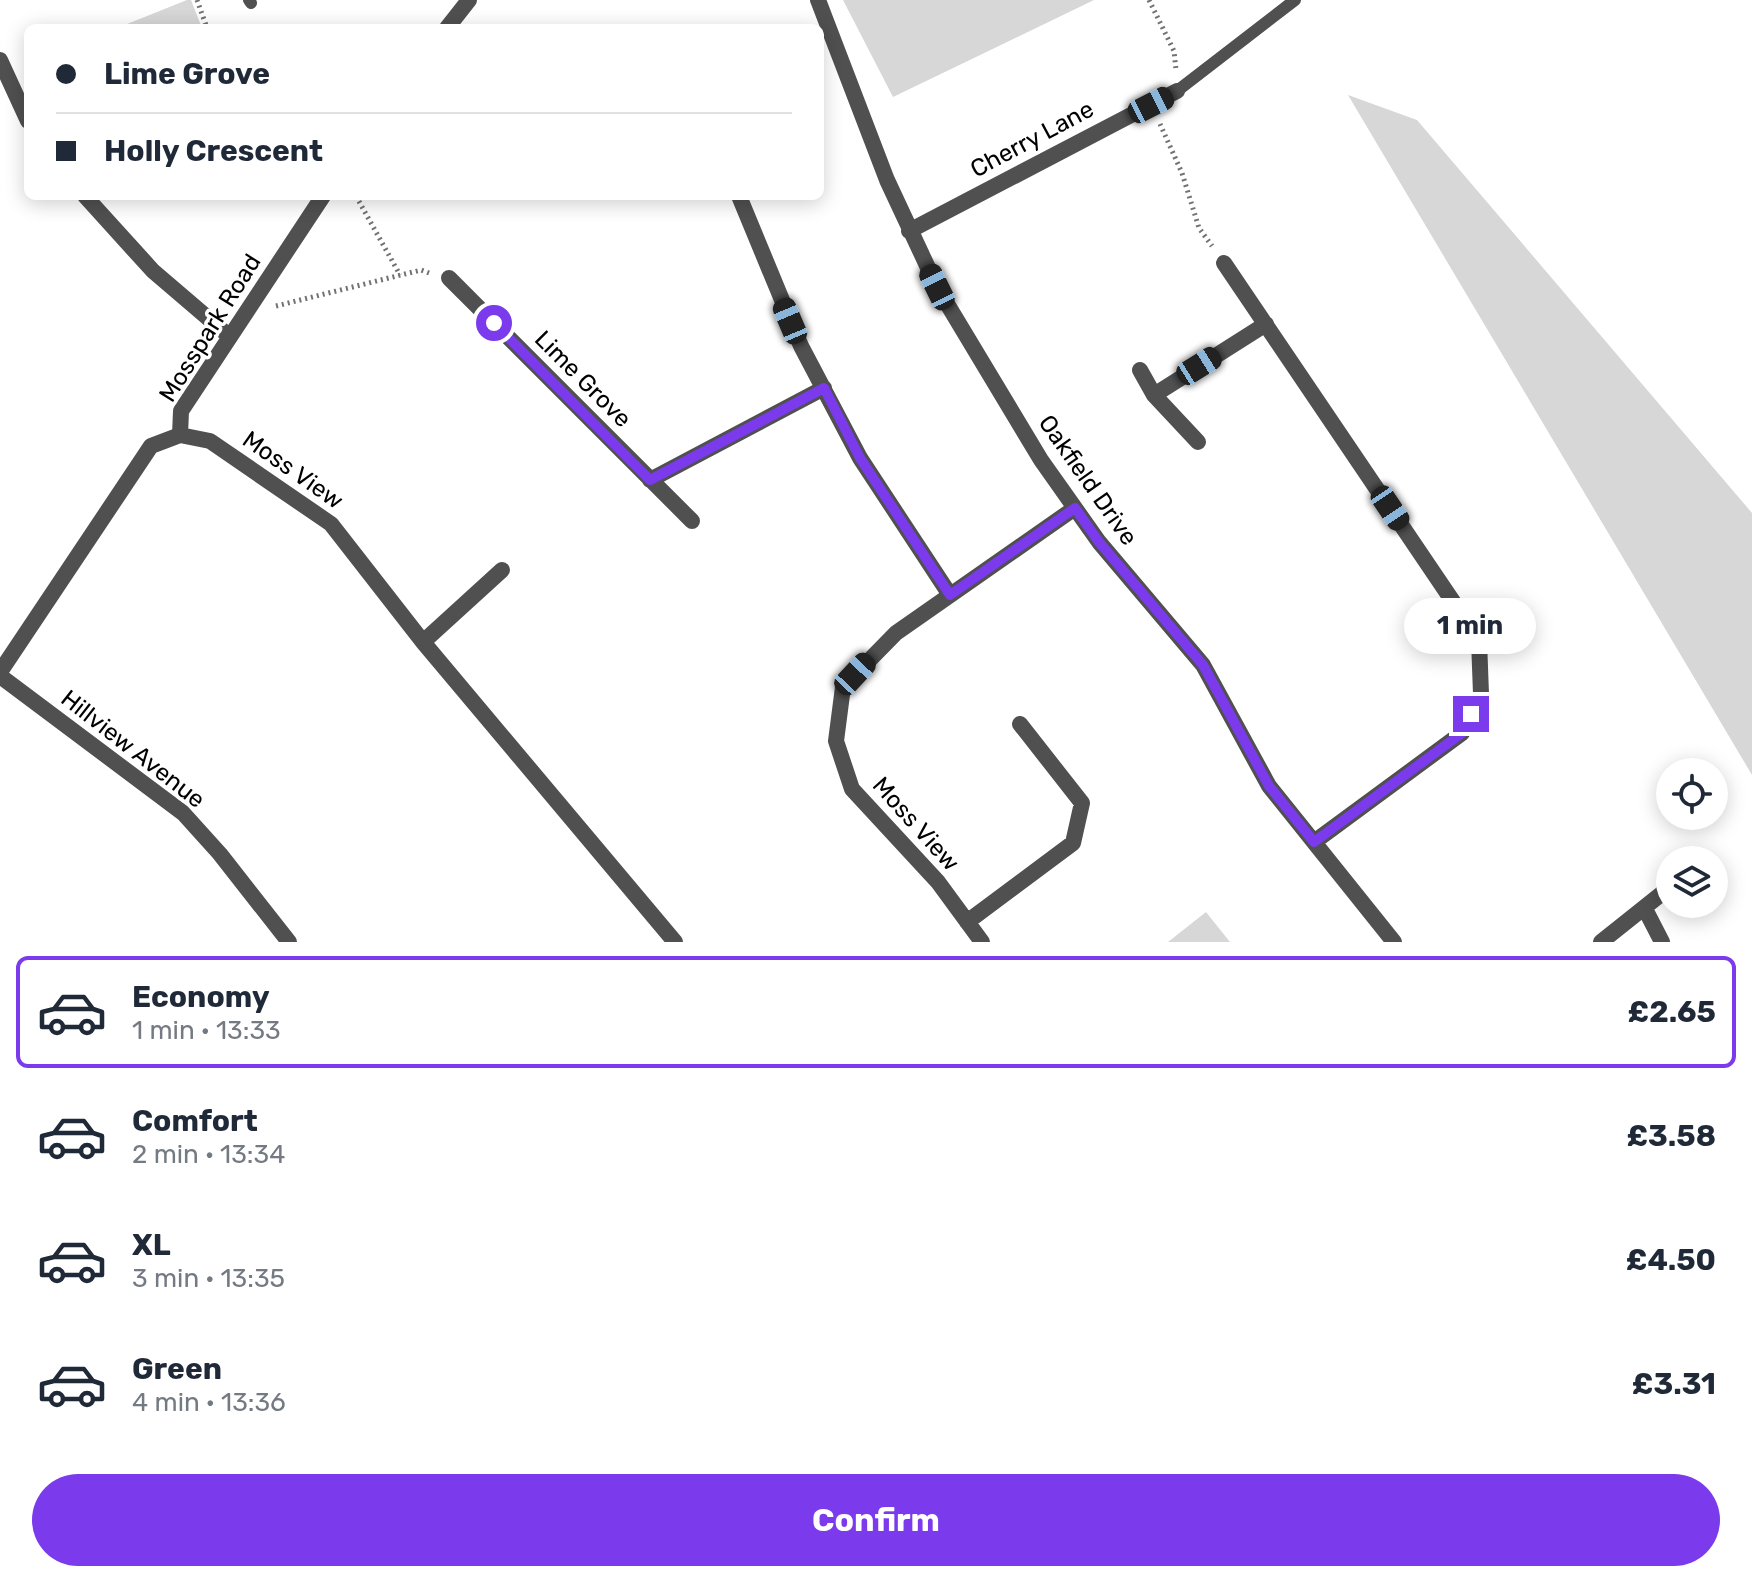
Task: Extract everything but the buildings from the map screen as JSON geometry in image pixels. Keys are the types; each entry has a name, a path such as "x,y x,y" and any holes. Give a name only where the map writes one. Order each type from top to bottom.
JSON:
{"street":[{"path":"450,24 469,0"},
{"name":"Oakfield Drive","path":"818,0 909,231 937,287 1041,460 1099,542 1203,665 1269,786 1394,942"},
{"path":"0,60 24,112"},
{"name":"Cherry Lane","path":"909,231 1177,91"},
{"path":"89,200 153,271 229,336"},
{"name":"Mosspark Road","path":"0,674 151,446 180,435 181,411 320,200"},
{"path":"741,200 801,346 860,458 950,595"},
{"path":"1224,263 1479,640 1481,694 1462,733 1314,842"},
{"name":"Lime Grove","path":"449,278 692,521"},
{"path":"1154,395 1266,324"},
{"path":"1140,370 1154,395 1198,442"},
{"path":"650,480 824,388"},
{"name":"Moss View","path":"180,435 210,441 331,524 423,642 675,942"},
{"name":"Moss View","path":"982,942 938,882 852,789 836,741 843,687 896,633 1075,508"},
{"path":"423,642 502,570"},
{"name":"Hillview Avenue","path":"0,674 183,813 220,854 289,942"},
{"path":"967,922 1073,843 1082,803 1020,724"},
{"path":"1601,942 1656,899"},
{"path":"1645,909 1662,942"}],"lane":[{"path":"1177,91 1295,0"}],"path":[{"path":"197,0 206,24"},
{"path":"1149,0 1174,51 1177,91"},
{"path":"1151,105 1182,173 1199,228 1224,263"},
{"path":"358,200 400,275"},
{"path":"244,314 421,270 449,278"}],"shaded area":[{"path":"191,0 200,24 127,24"},
{"path":"843,0 1094,0 893,97"},
{"path":"1348,95 1417,120 1752,513 1752,775"},
{"path":"1206,912 1230,942 1168,942"}],"route":[{"path":"494,323 650,480 824,388 860,458 950,595 1075,508 1099,542 1203,665 1269,786 1314,842 1462,733 1471,714"}]}
